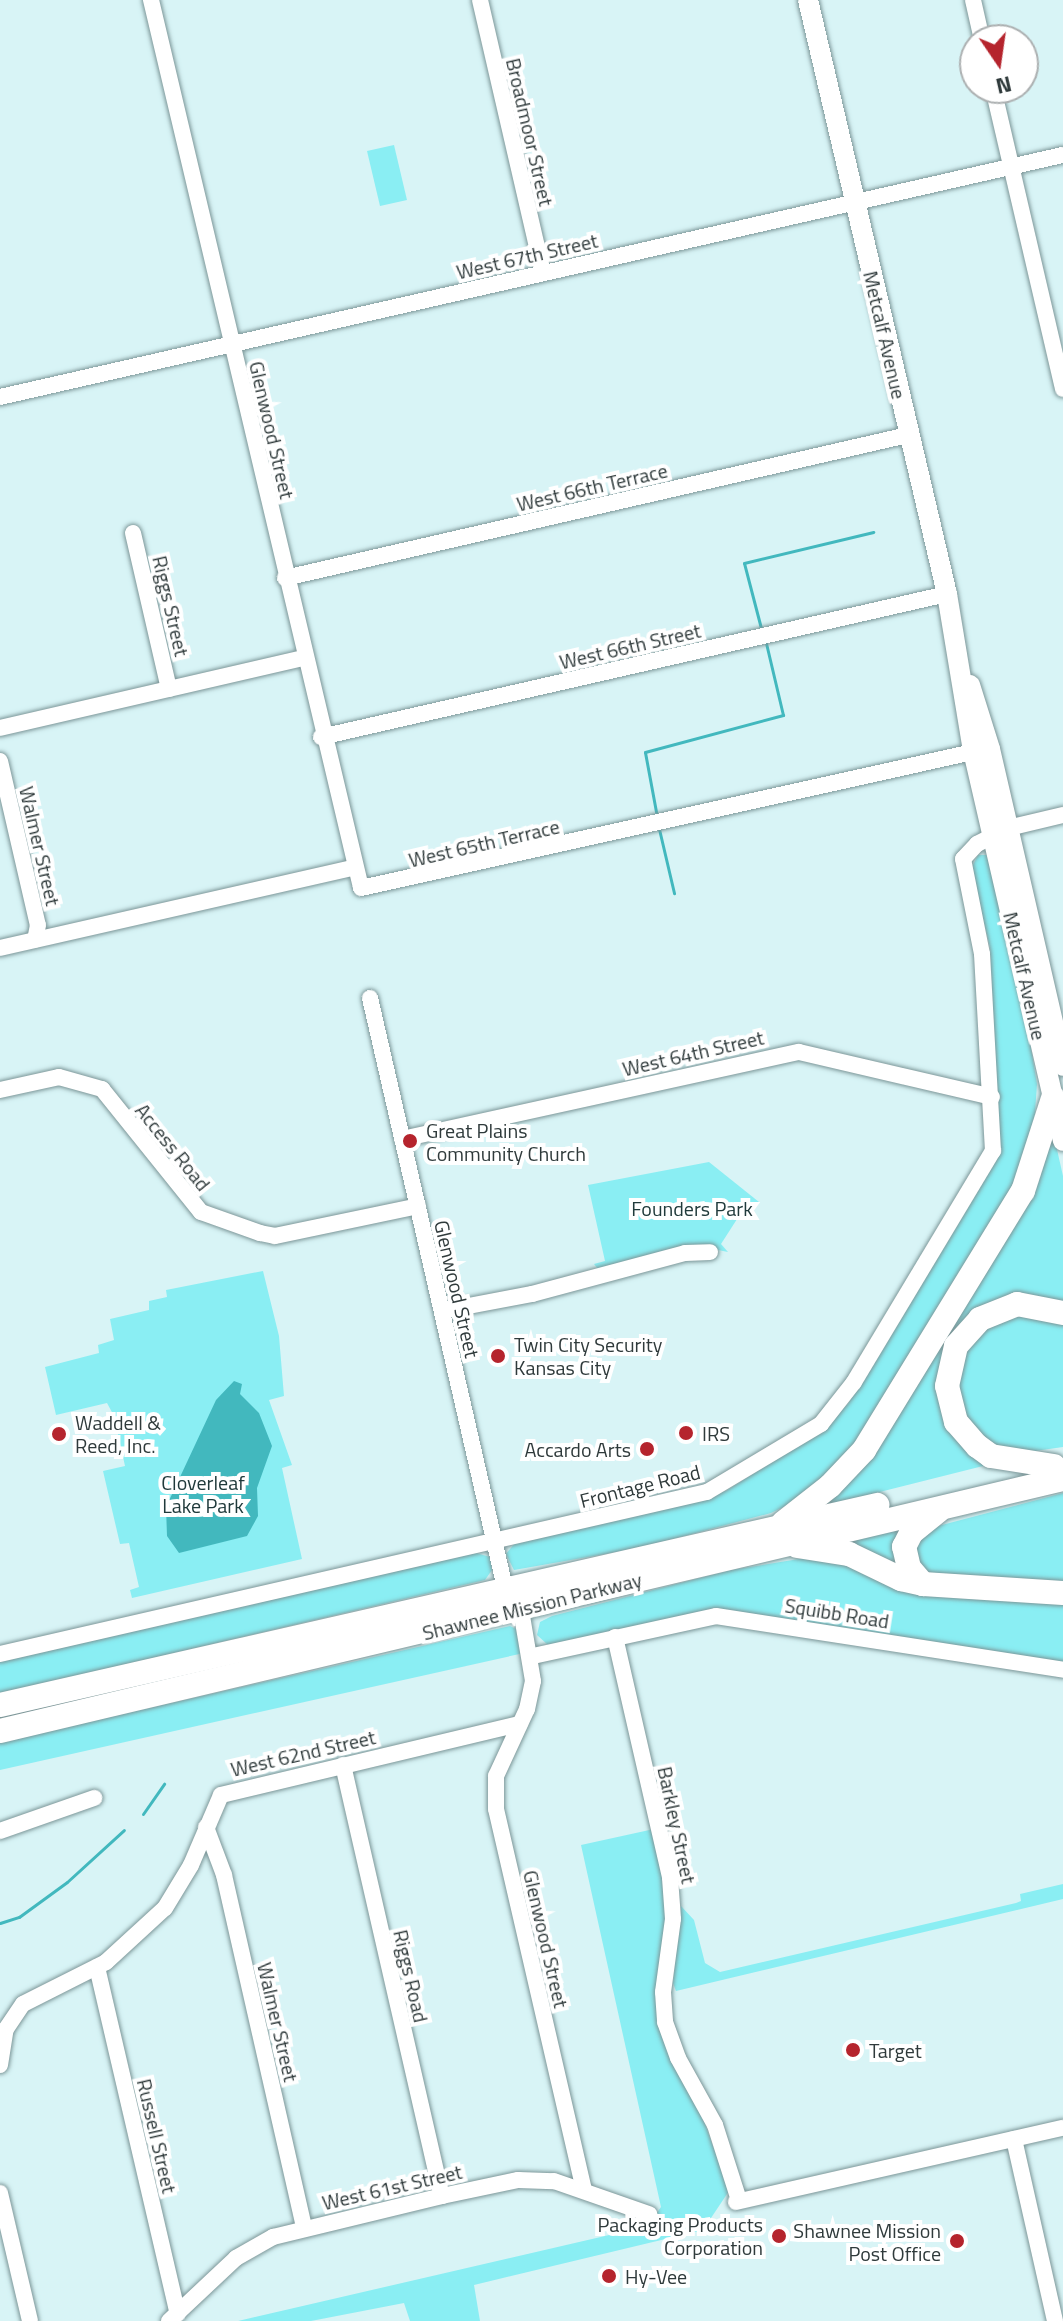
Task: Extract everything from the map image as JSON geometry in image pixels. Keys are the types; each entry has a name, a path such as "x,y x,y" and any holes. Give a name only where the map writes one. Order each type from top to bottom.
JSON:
{"highway":[{"path":"780,1536 864,1450 1023,1191 1053,1098"},
{"path":"1060,1470 991,1456 977,1446 956,1422 947,1386 961,1337 992,1311 1029,1304 1063,1313"},
{"name":"Shawnee Mission Parkway","path":"0,1731 521,1610 780,1536 1060,1470"},
{"name":"Shawnee Mission Parkway","path":"0,1705 545,1579 943,1507 1060,1470"},
{"path":"923,1584 909,1568 904,1547 911,1533 943,1507"},
{"path":"780,1536 849,1554 901,1579 923,1584 1063,1593"},
{"path":"521,1610 545,1579"},
{"path":"483,1619 505,1588"}],"main road":[{"name":"Metcalf Avenue","path":"808,0 947,594 1000,832 1063,1141"},
{"name":"Metcalf Avenue","path":"1000,832 1063,1066"}],"street":[{"name":"Glenwood Street","path":"151,0 353,868"},
{"name":"Broadmoor Street","path":"480,0 543,273"},
{"path":"973,0 978,24"},
{"path":"997,104 1063,389"},
{"name":"West 67th Street","path":"0,397 1063,155"},
{"name":"West 66th Terrace","path":"285,578 908,435"},
{"name":"Riggs Street","path":"133,533 169,689"},
{"name":"West 66th Street","path":"321,737 947,594"},
{"path":"0,728 304,658"},
{"name":"West 65th Terrace","path":"353,868 361,888 373,889 981,750"},
{"name":"Walmer Street","path":"0,761 38,925 35,940"},
{"path":"1000,832 1063,815"},
{"name":"Frontage Road","path":"0,1654 707,1492 833,1413 988,1166 993,1151 982,954 961,865 967,851 1000,832"},
{"path":"0,948 353,868"},
{"name":"Glenwood Street","path":"370,998 505,1588"},
{"name":"West 64th Street","path":"402,1139 799,1052 992,1097"},
{"name":"Access Road","path":"0,1090 59,1077 102,1089 201,1212 260,1233 275,1236 418,1206"},
{"path":"442,1311 532,1294 685,1253 710,1252"},
{"name":"Glenwood Street","path":"521,1610 533,1656 529,1701 496,1776 496,1809 583,2187"},
{"name":"Squibb Road","path":"615,1637 721,1616 1058,1669"},
{"path":"533,1656 615,1637"},
{"name":"Barkley Street","path":"615,1637 670,1878 673,1919 663,1992 665,2022 680,2063 718,2132 738,2201 1014,2139"},
{"name":"West 62nd Street","path":"0,2065 6,2029 23,2004 97,1967 165,1908 191,1865 217,1799 228,1791 520,1724"},
{"name":"Riggs Road","path":"343,1765 442,2196"},
{"path":"0,1831 94,1798"},
{"name":"Walmer Street","path":"206,1827 224,1875 304,2227"},
{"name":"Russell Street","path":"97,1967 173,2318"},
{"path":"1055,2321 1014,2139 1063,2128"},
{"name":"West 61st Street","path":"173,2318 243,2252 304,2227 442,2196 521,2180 583,2187 649,2214"},
{"path":"0,2193 4,2228 30,2321"}],"green space":[{"path":"394,145 407,200 380,206 367,151"},
{"path":"978,855 987,855 1024,1007 1037,1084 1033,1141 1024,1171 859,1444 800,1499 771,1513 639,1548 514,1570 506,1554 515,1543 726,1491 819,1432 848,1404 1000,1153 990,947 971,869"},
{"path":"1051,1123 1063,1176 1063,1305 1013,1297 940,1381 991,1464 824,1506"},
{"name":"Founders Park","path":"709,1162 759,1202 748,1202 721,1244 728,1252 708,1248 598,1269 594,1264 605,1261 588,1185"},
{"name":"Cloverleaf Lake Park","path":"263,1271 279,1336 284,1396 269,1400 292,1465 282,1468 302,1559 132,1598 130,1590 139,1587 129,1543 120,1544 103,1471 125,1466 114,1416 107,1403 56,1415 45,1367 99,1353 98,1345 114,1340 110,1319 149,1310 149,1301 167,1297 166,1290"},
{"path":"1006,1314 1063,1321 1063,1447 1028,1452 997,1446 967,1424 955,1390 968,1343"},
{"path":"1063,1493 1063,1583 952,1579 918,1569 914,1541 938,1526"},
{"path":"902,1529 904,1572 845,1542"},
{"path":"476,1553 490,1557 492,1570 485,1580 0,1694 0,1662"},
{"path":"811,1557 1063,1602 1063,1664 748,1614 548,1645 537,1635 540,1622 552,1616 731,1570"},
{"path":"510,1626 520,1631 524,1653 0,1770 0,1742"},
{"path":"654,1829 668,1906 659,1996 729,2191 703,2230 474,2285 480,2321 410,2321 404,2303 311,2321 238,2321 648,2226 661,2207 581,1845"},
{"path":"1063,1884 1063,1899 676,1991 673,1983 681,1906 694,1920 705,1963 720,1972 1016,1903 1021,1901 1020,1894"}],"shaded area":[{"path":"234,1381 242,1384 240,1394 259,1413 272,1446 257,1488 258,1516 247,1536 179,1553 167,1536 166,1507 216,1400"}],"waterway":[{"path":"762,632 744,563 873,532"},
{"path":"657,817 645,752 783,715 766,643"},
{"path":"659,829 674,893"},
{"path":"143,1814 164,1784"},
{"path":"0,1923 19,1917 67,1882 124,1830"}],"place":[{"name":"Great Plains Community Church","path":"410,1141"},
{"name":"Twin City Security Kansas City","path":"498,1356"},
{"name":"IRS","path":"686,1433"},
{"name":"Waddell & Reed, Inc.","path":"59,1434"},
{"name":"Accardo Arts","path":"647,1449"},
{"name":"Target","path":"853,2050"},
{"name":"Packaging Products Corporation","path":"779,2236"},
{"name":"Shawnee Mission Post Office","path":"957,2241"},
{"name":"Hy-Vee","path":"609,2276"}]}
